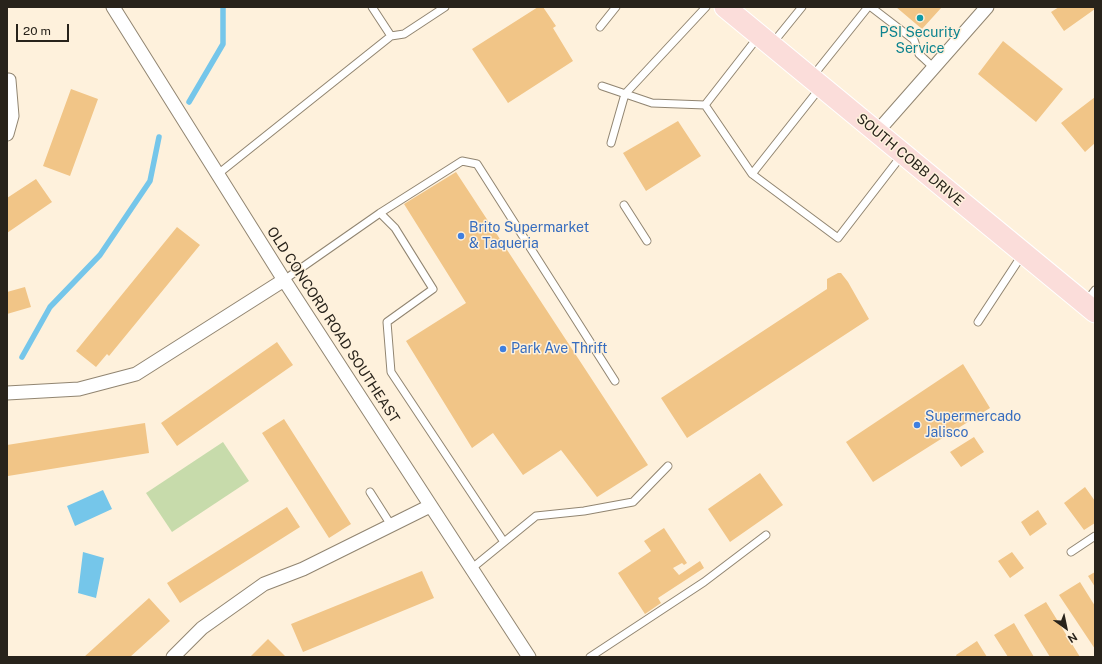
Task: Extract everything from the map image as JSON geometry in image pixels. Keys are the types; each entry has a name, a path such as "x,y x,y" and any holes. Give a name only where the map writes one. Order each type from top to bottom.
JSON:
{"main road":[{"name":"SOUTH COBB DRIVE","path":"725,7 1024,253 1091,302"}],"street":[{"name":"OLD CONCORD ROAD SOUTHEAST","path":"113,7 284,280 529,657"},
{"path":"877,132 987,7"},
{"path":"7,134 12,116 9,80"},
{"path":"7,393 79,389 136,374 284,280"},
{"path":"173,657 202,628 264,584 303,569 430,506"}],"lane":[{"path":"372,7 391,36"},
{"path":"218,174 391,36 404,34 445,7"},
{"path":"600,27 616,7"},
{"path":"611,143 625,94 706,7"},
{"path":"602,86 652,103 705,105 765,40 802,7"},
{"path":"752,174 870,7 914,40 919,54 934,68"},
{"path":"705,105 752,174 838,238 903,154"},
{"path":"284,280 380,213 462,161 477,164 615,381"},
{"path":"624,205 647,241"},
{"path":"380,213 395,228 434,289 387,322 391,372 504,542"},
{"path":"978,322 1024,253"},
{"path":"471,569 536,516 584,512 633,502 668,466"},
{"path":"370,492 391,525"},
{"path":"590,657 704,582 766,535"},
{"path":"1071,552 1095,536"}],"green space":[{"path":"223,442 249,481 172,532 146,493"}],"water":[{"path":"103,490 112,509 75,526 67,506"},
{"path":"83,552 104,558 96,598 78,593"}],"building":[{"path":"538,7 543,7 556,26 553,28 573,61 508,103 472,49"},
{"name":"PSI Security Service","path":"896,7 942,7 922,29"},
{"path":"1059,7 1093,7 1095,9 1064,31 1051,12"},
{"path":"1003,41 1063,89 1036,122 978,74"},
{"path":"71,89 98,99 70,176 43,166"},
{"path":"1095,97 1095,143 1085,152 1061,123"},
{"path":"678,121 701,156 646,191 623,153"},
{"path":"456,172 648,465 597,497 561,450 523,475 493,433 472,448 406,341 466,303 404,204"},
{"path":"36,179 52,202 7,233 7,198"},
{"path":"177,227 200,245 109,356 107,354 96,367 76,351"},
{"path":"841,273 848,282 869,319 687,438 661,398 827,289 827,279"},
{"path":"25,287 31,307 7,314 7,292"},
{"path":"277,342 293,365 177,446 161,423"},
{"name":"Supermercado Jalisco","path":"963,364 990,408 873,482 846,442"},
{"path":"284,419 351,524 329,538 262,433"},
{"path":"145,423 149,453 8,476 7,445"},
{"path":"974,437 984,452 961,467 950,452"},
{"path":"760,473 783,505 730,542 708,509"},
{"path":"1085,487 1095,501 1095,523 1084,530 1064,503"},
{"path":"287,507 300,527 180,603 167,583"},
{"path":"1038,510 1047,524 1030,536 1021,522"},
{"path":"664,528 687,563 684,565 682,563 673,568 679,575 700,561 704,568 658,598 661,603 645,614 618,573 651,551 644,541"},
{"path":"1012,552 1024,568 1010,578 998,561"},
{"path":"422,571 434,598 303,652 291,624"},
{"path":"1095,572 1095,587 1088,576"},
{"path":"1080,582 1095,606 1095,649 1059,595"},
{"path":"149,598 170,621 130,657 84,657"},
{"path":"1046,602 1080,657 1050,657 1024,615"},
{"path":"1014,623 1034,657 1008,657 994,635"},
{"path":"268,639 286,657 250,657"},
{"path":"977,641 987,657 957,657 956,655"}],"waterway":[{"path":"189,102 223,44 223,7"},
{"path":"22,357 50,307 100,255 150,181 159,137"}],"place":[{"name":"PSI Security Service","path":"920,18"},
{"name":"Brito Supermarket & Taqueria","path":"461,236"},
{"name":"Park Ave Thrift","path":"503,349"},
{"name":"Supermercado Jalisco","path":"917,425"}]}
